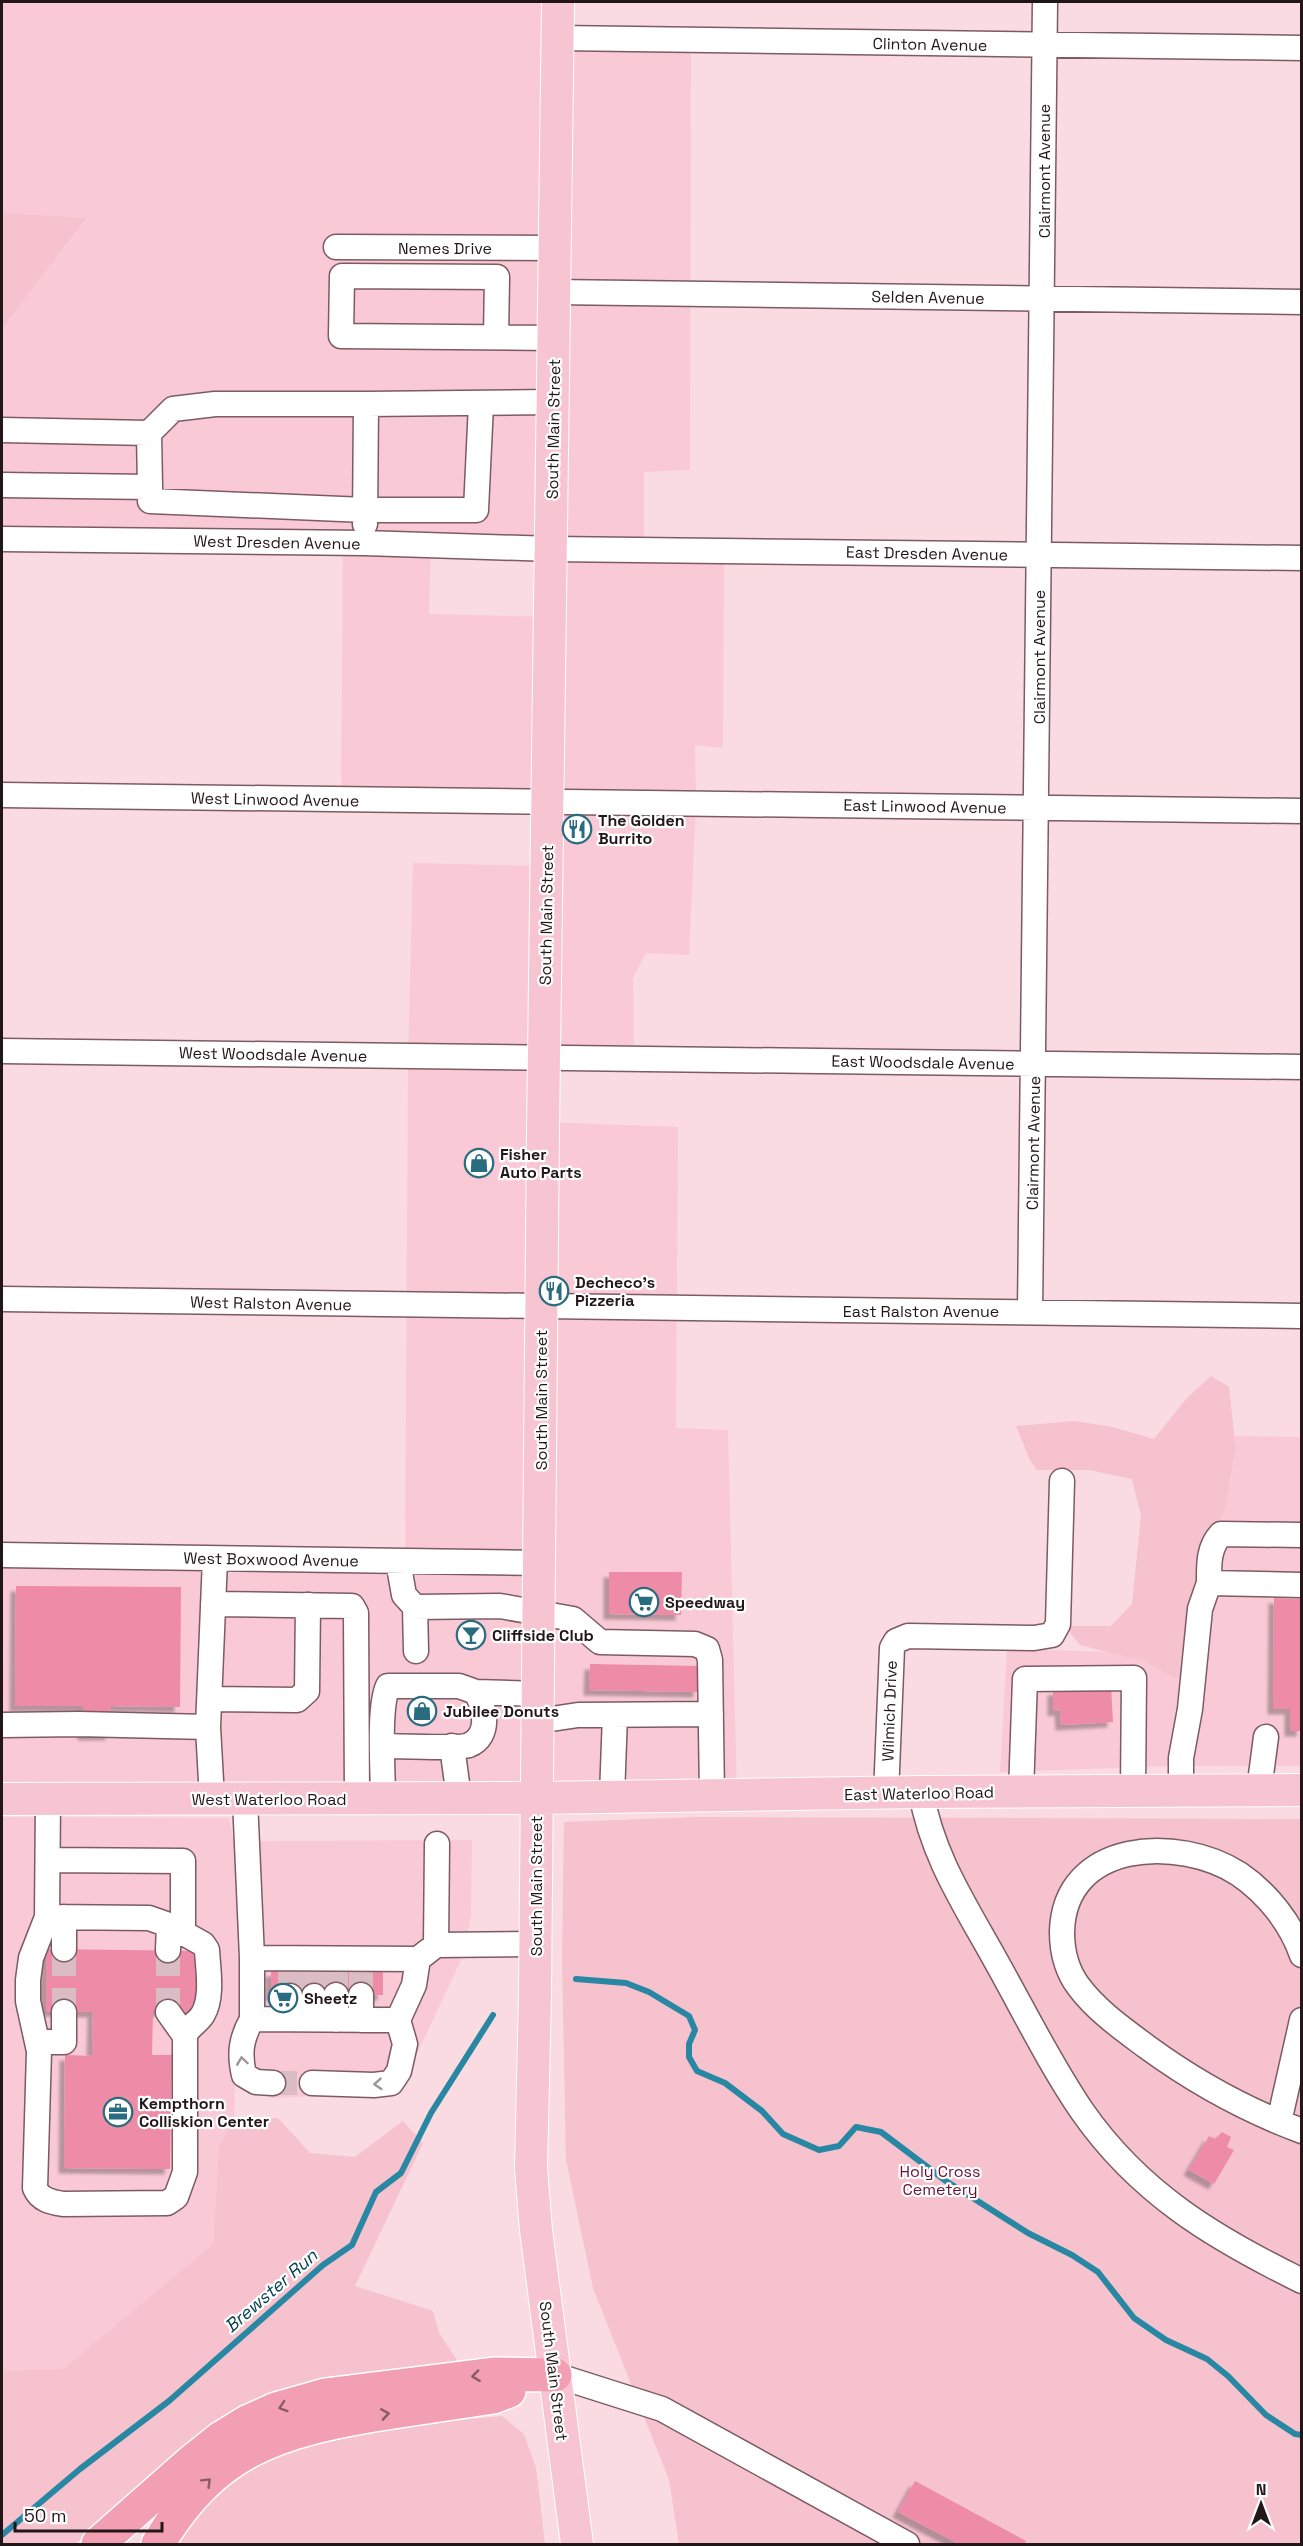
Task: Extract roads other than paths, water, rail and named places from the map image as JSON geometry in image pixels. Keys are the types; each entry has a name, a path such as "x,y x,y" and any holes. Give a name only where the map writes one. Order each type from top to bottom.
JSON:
{"highway":[{"path":"98,2544 220,2438 276,2409 325,2395 483,2375 555,2375"},
{"path":"158,2544 188,2502 211,2477 240,2456 269,2440 297,2430 332,2422 493,2397 555,2375"}],"main road":[{"name":"South Main Street","path":"558,2 541,1307 536,1944 531,2169 536,2230 577,2544"},
{"name":"East Waterloo Road","path":"537,1798 886,1795 921,1792 1302,1790"},
{"name":"West Waterloo Road","path":"2,1799 537,1798"}],"street":[{"name":"Clairmont Avenue","path":"1030,1312 1038,807 1045,2"},
{"name":"Clinton Avenue","path":"558,39 1302,48"},
{"name":"Nemes Drive","path":"336,247 555,248"},
{"path":"496,337 497,277 342,276 341,336 554,338"},
{"name":"Selden Avenue","path":"554,292 1302,302"},
{"path":"476,510 365,510 150,501 149,433 173,409 215,404 553,402"},
{"path":"364,543 366,404"},
{"path":"476,547 481,404"},
{"path":"2,430 149,433"},
{"path":"2,485 150,487"},
{"name":"West Dresden Avenue","path":"2,539 364,543 552,549"},
{"name":"East Dresden Avenue","path":"552,549 1302,558"},
{"name":"West Linwood Avenue","path":"2,795 549,802"},
{"name":"East Linwood Avenue","path":"549,802 1302,811"},
{"name":"West Woodsdale Avenue","path":"2,1051 545,1058"},
{"name":"East Woodsdale Avenue","path":"545,1058 1302,1067"},
{"name":"West Ralston Avenue","path":"2,1299 541,1307"},
{"name":"East Ralston Avenue","path":"541,1307 1302,1316"},
{"name":"Wilmich Drive","path":"886,1795 892,1648 896,1641 908,1635 1034,1638 1052,1635 1058,1624 1062,1481"},
{"path":"1181,1791 1181,1758 1191,1709 1200,1609 1209,1583 1210,1553 1214,1541 1221,1534 1302,1535"},
{"name":"West Boxwood Avenue","path":"2,1555 540,1563"},
{"path":"212,1799 208,1727 215,1559"},
{"path":"398,1561 404,1595 416,1607 416,1651"},
{"path":"1209,1583 1302,1585"},
{"path":"213,1604 352,1606 356,1613 370,1798"},
{"path":"210,1699 297,1700 307,1691 308,1605"},
{"path":"416,1607 500,1606 573,1619 600,1642 695,1644 707,1649 710,1660 712,1796"},
{"path":"1021,1792 1025,1679 1134,1678 1133,1791"},
{"path":"370,1798 383,1746 384,1695 388,1686 459,1686 476,1692 578,1715 711,1714"},
{"path":"383,1746 468,1746 480,1737 485,1720 484,1706 476,1692"},
{"path":"612,1796 615,1715"},
{"path":"2,1725 208,1727"},
{"path":"1259,1790 1266,1737"},
{"path":"452,1746 459,1798"},
{"path":"921,1792 926,1823 942,1865 1064,2081 1094,2127 1134,2172 1201,2226 1241,2251 1302,2281"},
{"path":"48,1799 48,1860 56,1917 64,1949"},
{"path":"245,1799 252,1958 252,2019 243,2036 240,2056 244,2075 256,2082 273,2083"},
{"path":"312,2083 374,2085 391,2083 399,2071 405,2044 398,2020 427,1952 437,1844"},
{"path":"1302,1955 1286,1922 1265,1895 1238,1874 1191,1854 1137,1851 1111,1858 1081,1880 1072,1893 1063,1920 1062,1947 1070,1974 1085,1994 1105,2014 1189,2077 1215,2092 1302,2131"},
{"path":"48,1860 183,1861 173,1936"},
{"path":"56,1917 149,1918 173,1936 203,1944 207,1950 208,1977 204,2013 185,2036 185,2172 176,2197 167,2203 63,2204 46,2201 35,2188 39,2051 28,2001 27,1980 31,1958 56,1917"},
{"path":"252,1958 290,1965 361,1965 427,1952 536,1944"},
{"path":"361,1995 361,2020"},
{"path":"252,2019 313,2007 361,2020 398,2020"},
{"path":"37,2042 64,2042 64,2012"},
{"path":"168,2012 185,2036"},
{"path":"1279,2122 1302,2020"},
{"path":"555,2375 662,2409 907,2544"}],"waterway":[{"name":"Brewster Run","path":"576,1979 626,1983 649,1992 689,2016 695,2030 689,2044 689,2057 697,2071 725,2083 762,2111 783,2134 819,2150 839,2146 856,2127 881,2132 946,2181 1028,2233 1072,2255 1098,2272 1134,2318 1166,2340 1207,2359 1228,2376 1266,2415 1295,2434 1302,2435"},
{"name":"Brewster Run","path":"2,2535 80,2469 169,2401 323,2265 352,2245 376,2192 401,2173 431,2113 493,2015"}],"tunnel":[{"path":"64,1949 64,2012"},
{"path":"168,1950 168,2012"},
{"path":"290,1971 290,1996"},
{"path":"314,1971 314,1996"},
{"path":"336,1971 336,1995"},
{"path":"361,1971 361,1995"},
{"path":"273,2083 312,2083"}],"place":[{"name":"The Golden Burrito","path":"577,829"},
{"name":"Fisher Auto Parts","path":"479,1163"},
{"name":"Decheco's Pizzeria","path":"554,1291"},
{"name":"Speedway","path":"644,1602"},
{"name":"Cliffside Club","path":"471,1635"},
{"name":"Jubilee Donuts","path":"422,1711"},
{"name":"Sheetz","path":"283,1998"},
{"name":"Kempthorn Colliskion Center","path":"118,2112"}],"park label":[{"name":"Holy Cross Cemetery","path":"940,2180"}]}
